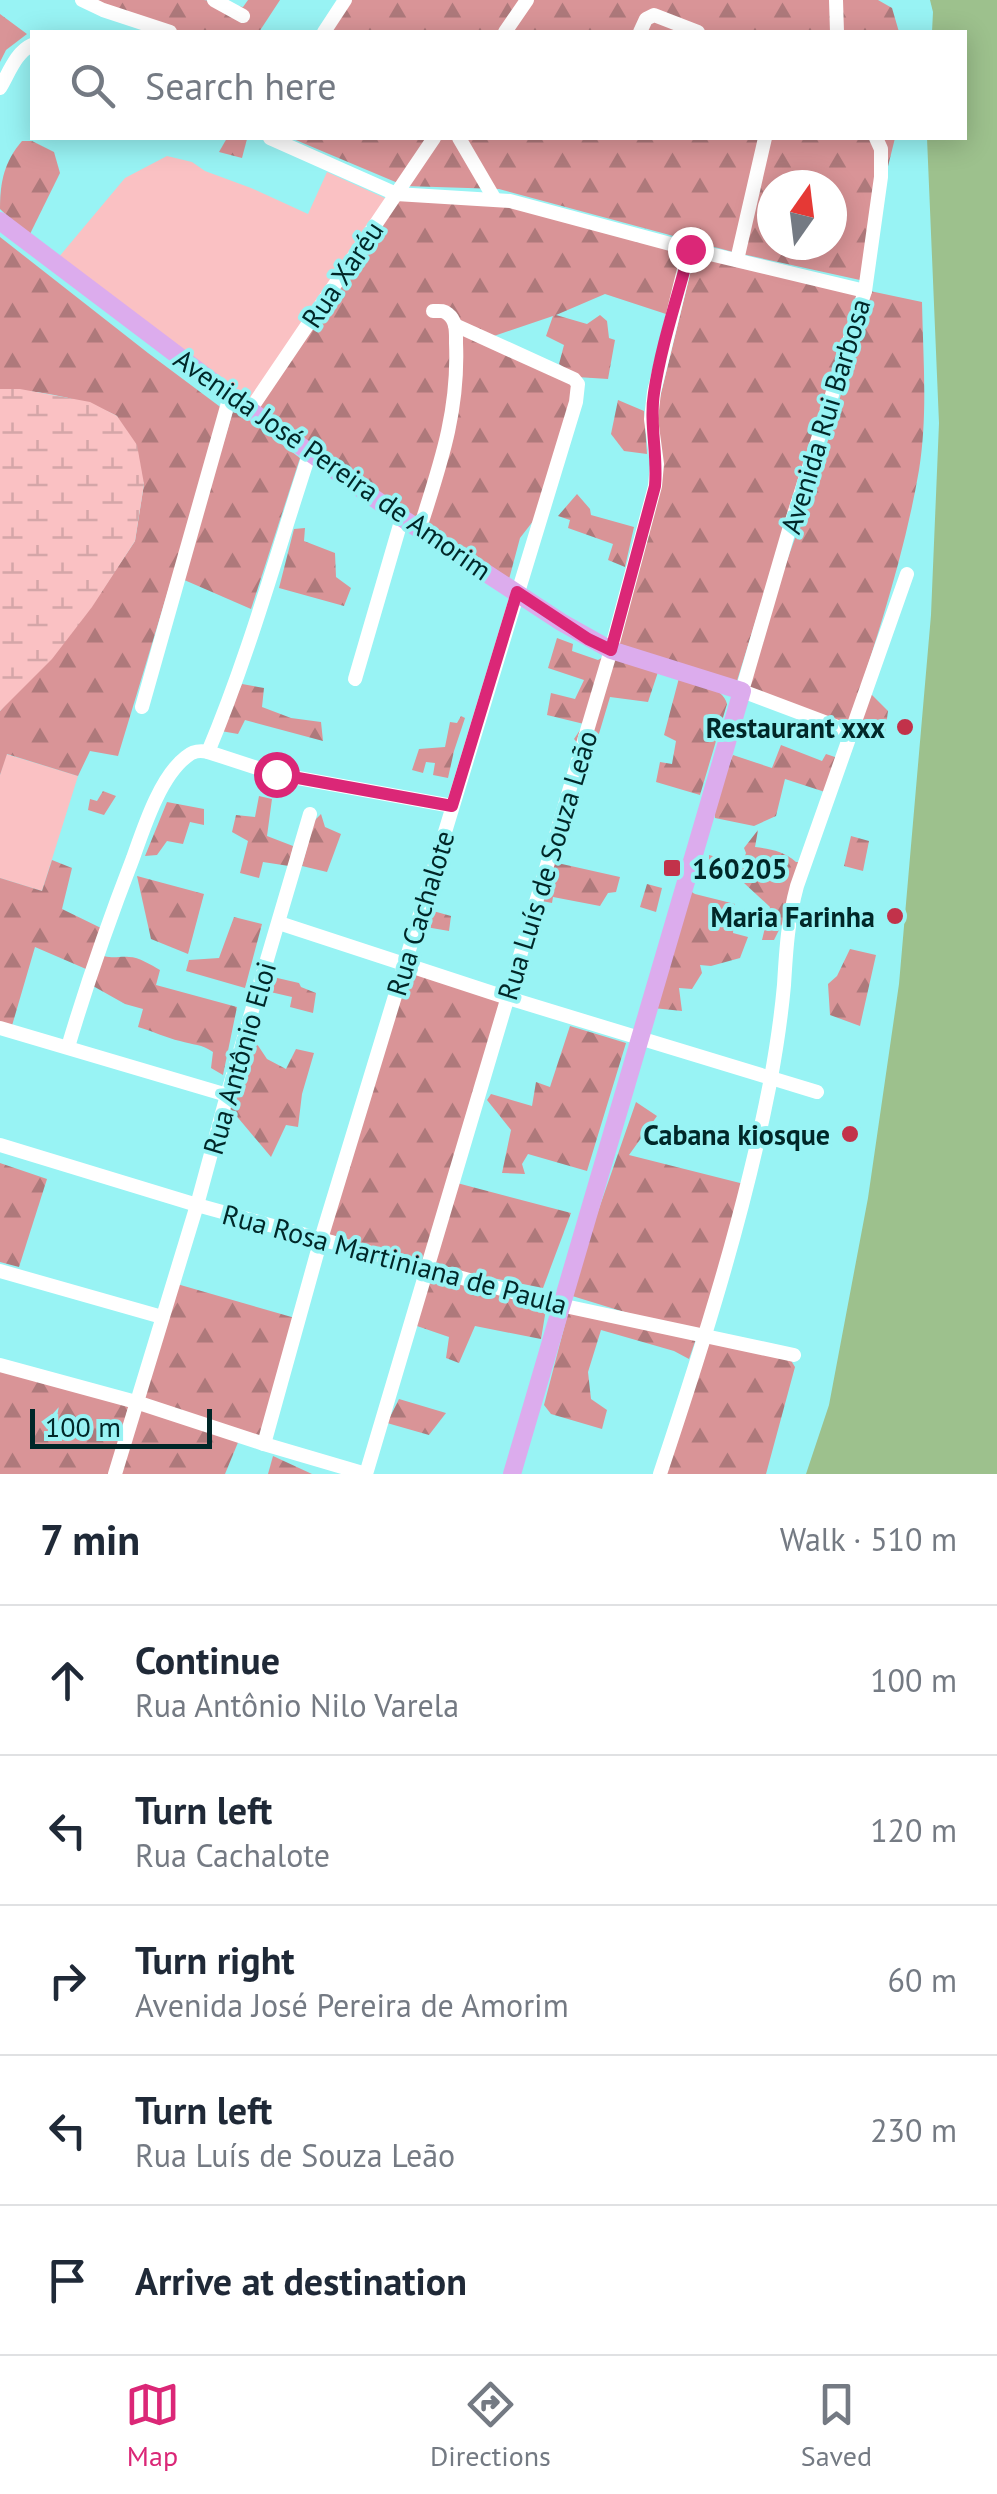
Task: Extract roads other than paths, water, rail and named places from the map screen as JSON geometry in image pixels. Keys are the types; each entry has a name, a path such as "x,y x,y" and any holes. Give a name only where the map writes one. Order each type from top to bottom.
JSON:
{"main road":[{"name":"Avenida José Pereira de Amorim","path":"0,221 230,396 402,518 588,639 611,650 742,691"},
{"path":"512,1474 742,691"}],"street":[{"path":"82,0 164,30"},
{"path":"214,0 244,16"},
{"path":"325,30 345,0"},
{"path":"506,30 527,0"},
{"path":"836,0 838,30"},
{"path":"641,30 646,19 654,16 692,30"},
{"path":"0,88 19,55 30,46"},
{"path":"274,140 396,194 510,200 865,291"},
{"name":"Rua Xaréu","path":"250,410 433,140"},
{"path":"461,140 494,198"},
{"path":"737,260 765,140"},
{"name":"Avenida Rui Barbosa","path":"742,691 865,291 881,177 881,149 877,140"},
{"name":"Rua Luís de Souza Leão","path":"366,1474 611,650 655,486 654,392 690,249"},
{"path":"420,528 453,415 457,367 455,325 444,311 433,311"},
{"name":"Rua Cachalote","path":"264,1444 322,1239 576,402 578,384 568,376 455,325"},
{"path":"142,707 230,396"},
{"path":"208,752 310,452"},
{"path":"355,679 402,518"},
{"path":"660,1474 706,1336 754,1163 780,1019 796,886 907,574"},
{"path":"742,691 851,732"},
{"path":"68,1047 101,941 146,823 166,781 188,756 199,750 276,774 452,806"},
{"name":"Rua Antônio Eloi","path":"115,1474 198,1205 310,814"},
{"path":"279,923 405,966 817,1092"},
{"path":"0,1028 227,1095"},
{"name":"Rua Rosa Martiniana de Paula","path":"0,1145 198,1205 560,1305 794,1354"},
{"path":"0,1270 162,1317"},
{"path":"0,1365 136,1402 366,1474"}],"place":[{"name":"Restaurant xxx","path":"905,727"},
{"name":"160205","path":"672,868"},
{"name":"Maria Farinha","path":"895,916"},
{"name":"Cabana kiosque","path":"850,1134"}]}
